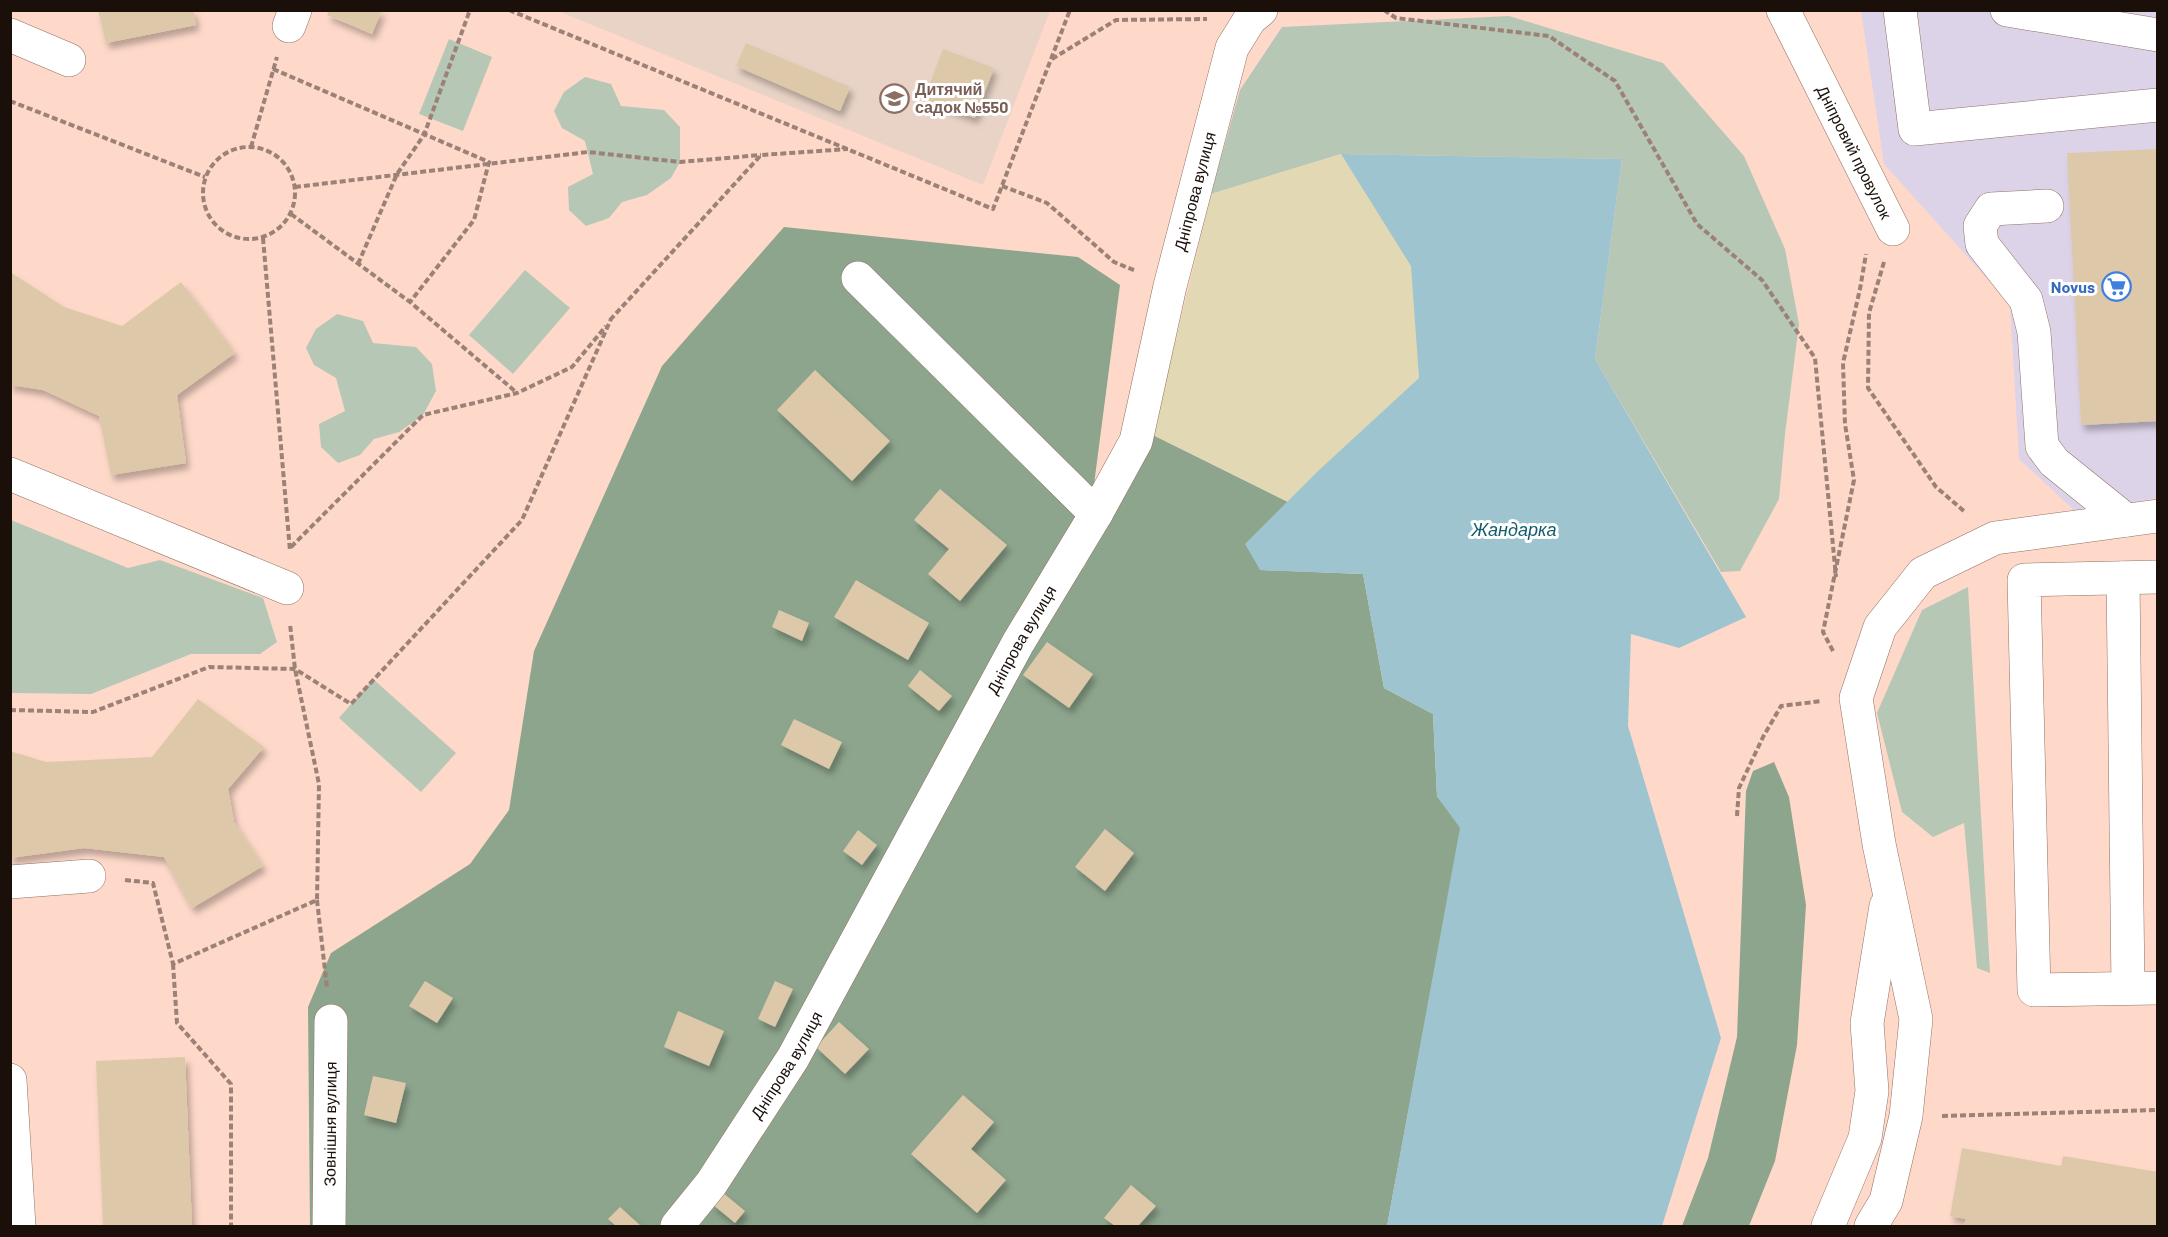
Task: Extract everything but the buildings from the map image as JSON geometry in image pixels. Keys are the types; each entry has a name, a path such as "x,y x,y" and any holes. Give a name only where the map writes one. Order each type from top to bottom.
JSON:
{"street":[{"name":"Дніпровий провулок","path":"1783,10 1893,229"},
{"path":"1900,10 1915,129 2157,105"},
{"path":"2007,10 2157,35"},
{"name":"Дніпрова вулиця","path":"677,1227 711,1184 793,1058 1018,643 1096,514 1136,441 1170,286 1232,48 1256,15"},
{"path":"10,35 69,60"},
{"path":"2047,206 1991,209 1980,226 1983,244 2026,300 2034,332 2042,446 2054,462 2142,518"},
{"path":"858,278 1096,514"},
{"path":"10,474 287,588"},
{"path":"1871,1227 1886,1201 1906,1116 1916,1019 1880,844 1856,698 1880,627 1923,573 1995,538 2142,518"},
{"path":"2123,578 2143,988 2034,990 2024,580 2157,577"},
{"path":"10,882 89,876"},
{"path":"1828,1227 1865,1138 1872,1091 1867,1023 1890,890"},
{"name":"Зовнішня вулиця","path":"329,1227 331,1021"},
{"path":"10,1080 19,1227"}],"path":[{"path":"358,264 397,174 424,135 470,10"},
{"path":"508,10 993,209 1070,10"},
{"path":"1384,10 1396,18 1549,36 1615,81 1697,224 1762,280 1815,358 1836,577"},
{"path":"1051,60 1116,20 1256,15"},
{"path":"251,147 273,69 292,18"},
{"path":"273,69 489,162"},
{"path":"10,101 205,177"},
{"path":"251,147 267,151 280,159 290,172 295,187 295,201 291,214 284,224 263,238 249,240 234,237 221,230 211,220 204,207 203,192 205,177 212,165 223,155 237,148 251,147"},
{"path":"295,187 489,162 588,152 680,162 849,149"},
{"path":"290,547 423,415 517,393 572,367 611,319 761,155"},
{"path":"410,302 474,220 489,162"},
{"path":"1002,186 1047,203 1114,262"},
{"path":"291,214 410,302 517,393"},
{"name":"Дніпровий провулок","path":"1893,229 1869,313 1868,388 1936,487 1995,538"},
{"path":"263,238 290,547 287,588 295,669 319,784 317,900 331,1021"},
{"path":"1737,816 1739,788 1763,737 1782,706 1856,698 1823,632 1854,480 1845,424 1843,363 1867,249"},
{"path":"10,710 93,712 209,667 295,669 351,704 522,520 611,319"},
{"path":"153,883 173,964 177,1023 231,1084 231,1227"},
{"path":"173,964 317,900"},
{"path":"1931,1116 2157,1110"}],"shaded area":[{"name":"Дитячий садок №550","path":"558,11 1050,11 983,185"},
{"path":"1861,11 2157,11 2157,498 2077,513 2019,459 2010,304 1884,164"}],"green space":[{"path":"1509,16 1663,63 1744,156 1785,249 1799,324 1779,499 1740,571 1721,572 1595,359 1622,159 1341,154 1211,194 1240,90 1282,27"},
{"path":"449,39 492,57 463,131 419,114"},
{"path":"585,77 611,84 621,106 664,110 680,127 680,162 671,178 647,195 622,202 609,218 586,226 569,210 568,187 593,174 585,141 562,128 554,111 564,92"},
{"path":"784,227 1078,257 1120,285 1083,569 1153,435 1288,502 1246,544 1261,570 1363,574 1384,688 1433,714 1437,796 1461,828 1387,1226 310,1226 308,1007 331,953 470,864 509,810 534,651 662,366"},
{"path":"525,270 570,308 513,374 469,335"},
{"path":"337,314 363,321 373,343 416,347 432,364 436,391 423,415 399,432 374,439 360,455 338,463 321,447 319,424 345,411 336,378 314,365 306,348 316,329"},
{"path":"11,520 128,568 160,560 263,598 277,642 260,654 191,654 91,694 11,693"},
{"path":"1968,587 1990,973 1977,968 1964,823 1933,837 1902,812 1877,713 1922,610"},
{"path":"373,679 456,753 421,792 339,718"},
{"path":"1774,762 1789,797 1806,905 1797,1045 1775,1161 1749,1226 1682,1226 1708,1158 1737,1037 1746,791 1753,771"}],"sand":[{"path":"1341,154 1412,266 1419,378 1288,502 1153,435 1211,194"}],"water":[{"name":"Жандарка","path":"1341,154 1622,159 1595,359 1746,617 1679,648 1631,634 1628,726 1721,1038 1662,1226 1387,1226 1460,828 1437,796 1433,714 1384,688 1363,574 1260,570 1245,544 1317,472 1419,378 1411,266"}],"place":[{"name":"Дитячий садок №550","path":"894,98"},
{"name":"Novus","path":"2116,287"}]}
